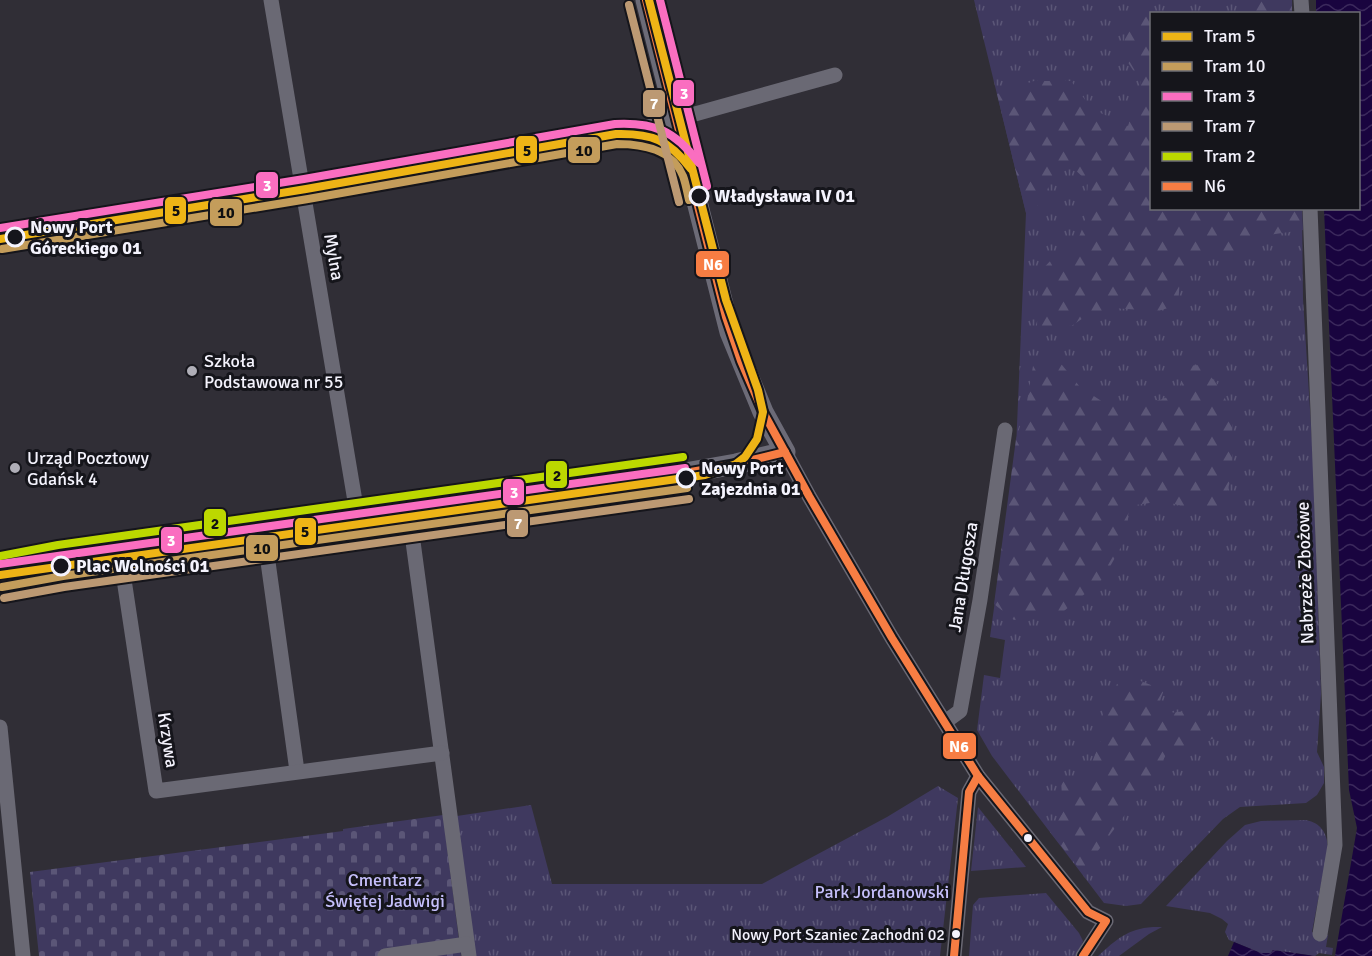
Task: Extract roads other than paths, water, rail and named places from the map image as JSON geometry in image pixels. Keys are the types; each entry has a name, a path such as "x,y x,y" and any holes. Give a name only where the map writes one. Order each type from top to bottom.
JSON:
{"street":[{"name":"Mylna","path":"270,0 358,519"},
{"path":"646,0 730,332 763,412 892,638 978,776 1088,912 1106,921 1083,956"},
{"path":"0,241 303,193 616,136 835,75"},
{"name":"Nabrzeże Zbożowe","path":"1310,210 1335,845 1320,934"},
{"name":"Jana Długosza","path":"945,722 960,711 980,600 1005,430"},
{"path":"0,570 685,473 785,452"},
{"path":"385,956 468,950 409,512"},
{"path":"264,533 297,771"},
{"name":"Krzywa","path":"120,553 156,791 442,753"},
{"path":"0,728 22,956"},
{"path":"954,956 969,792 978,776"}],"water":[{"path":"1316,0 1372,0 1372,956 1335,956 1357,828 1349,790 1324,210 1360,210 1360,12 1316,12"},
{"path":"1234,942 1261,953 1271,953 1273,950 1315,956 1228,956"}],"tram line":[{"name":"5","path":"0,575 705,475 736,464 745,457 757,439 763,412 758,390 726,300 649,0"},
{"name":"3","path":"660,0 707,186"},
{"name":"7","path":"629,5 679,202"},
{"name":"3","path":"0,228 304,179 615,124 642,125 663,131 681,143 699,163"},
{"name":"5","path":"0,239 306,189 616,134 640,135 659,140 675,151 691,169"},
{"name":"10","path":"2,249 308,199 617,144 646,147 672,160 683,176 689,200"},
{"name":"2","path":"0,556 58,545 683,457"},
{"name":"3","path":"0,564 685,468"},
{"name":"10","path":"2,587 63,576 687,488"},
{"name":"7","path":"4,598 64,587 689,499"}],"place":[{"name":"Władysława IV 01","path":"699,196"},
{"name":"Nowy Port Góreckiego 01","path":"15,237"},
{"name":"Szkoła Podstawowa nr 55","path":"192,371"},
{"name":"Urząd Pocztowy Gdańsk 4","path":"15,468"},
{"name":"Nowy Port Zajezdnia 01","path":"686,478"},
{"name":"Plac Wolności 01","path":"61,566"},
{"name":"Nowy Port Szaniec Zachodni 02","path":"956,934"}],"park label":[{"name":"Cmentarz Świętej Jadwigi","path":"385,890"},
{"name":"Park Jordanowski","path":"882,892"}]}
